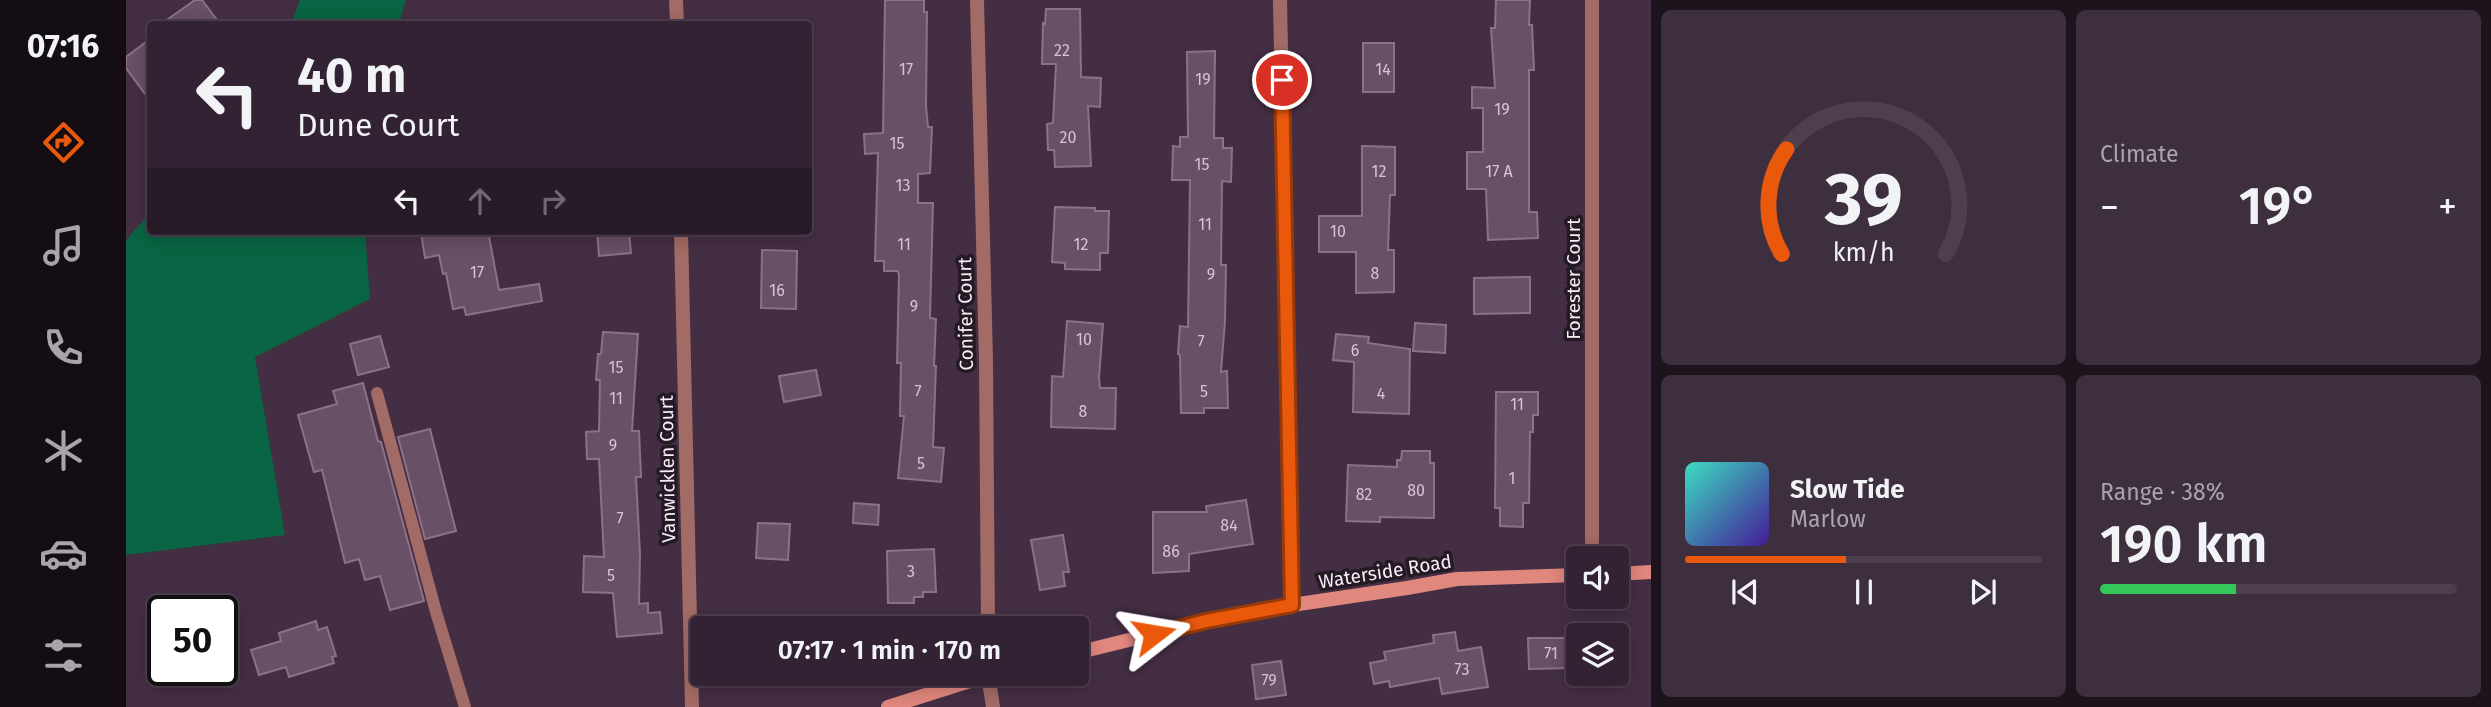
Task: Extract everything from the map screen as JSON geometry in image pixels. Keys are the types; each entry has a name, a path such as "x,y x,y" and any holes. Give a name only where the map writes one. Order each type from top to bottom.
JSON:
{"main road":[{"path":"1629,573 1651,572"},
{"name":"Waterside Road","path":"1089,650 1206,621 1457,579 1566,575"},
{"path":"888,707 952,686"}],"street":[{"path":"676,0 677,21"},
{"name":"Conifer Court","path":"977,0 986,360 988,616"},
{"path":"1280,0 1292,605"},
{"name":"Forester Court","path":"1591,0 1592,546"},
{"name":"Vanwicklen Court","path":"681,235 692,707"},
{"path":"990,686 993,707"}],"lane":[{"path":"376,393 465,707"}],"green space":[{"path":"300,0 406,0 400,21 292,21"},
{"path":"147,216 147,235 365,235 370,299 255,357 285,535 126,555 126,240"}],"building":[{"path":"195,0 202,0 218,21 165,21"},
{"path":"885,0 924,0 924,12 927,12 926,106 928,127 932,127 930,173 918,174 918,203 933,203 930,318 936,319 936,366 933,447 944,448 941,482 898,478 904,416 900,416 901,363 897,363 899,276 898,271 884,271 884,261 875,261 878,153 865,154 864,134 883,133"},
{"path":"1496,0 1530,0 1529,25 1532,25 1534,70 1529,70 1529,212 1537,212 1538,238 1488,240 1486,189 1467,189 1467,152 1483,152 1483,108 1472,108 1472,87 1495,88 1491,28 1495,28"},
{"path":"1046,9 1080,9 1081,77 1101,78 1100,107 1088,106 1091,166 1055,167 1054,150 1048,150 1047,124 1053,123 1056,64 1042,64"},
{"path":"147,41 147,97 126,68 126,57"},
{"path":"1363,43 1394,43 1394,92 1363,92"},
{"path":"1215,51 1214,138 1223,138 1223,148 1232,148 1231,182 1222,181 1221,265 1226,265 1221,372 1227,371 1228,408 1204,408 1204,413 1181,413 1178,354 1180,326 1188,327 1190,180 1172,180 1173,146 1180,147 1180,137 1188,137 1187,52"},
{"path":"1362,146 1395,147 1395,195 1390,195 1388,250 1394,250 1394,292 1356,293 1356,252 1319,252 1319,216 1362,216"},
{"path":"1055,207 1109,211 1108,253 1100,253 1100,270 1065,269 1065,263 1052,262"},
{"path":"421,235 489,235 499,290 539,284 542,301 466,315 464,307 453,309 446,273 443,274 439,255 425,258"},
{"path":"597,235 629,235 631,253 599,256"},
{"path":"762,250 797,251 796,309 761,308"},
{"path":"1530,277 1530,313 1474,314 1474,278"},
{"path":"1067,321 1103,324 1100,388 1116,388 1115,429 1051,427 1052,376 1063,377"},
{"path":"1415,323 1446,325 1445,353 1413,351"},
{"path":"603,332 638,334 632,431 639,431 641,477 636,477 640,554 639,604 648,603 648,613 660,612 662,633 617,637 613,593 583,592 584,556 604,557 599,459 587,459 586,432 599,431 600,380 596,380"},
{"path":"1336,334 1369,337 1368,343 1410,349 1409,414 1353,412 1354,362 1333,360"},
{"path":"380,336 389,367 358,375 350,344"},
{"path":"816,370 821,395 784,402 779,376"},
{"path":"363,383 424,601 390,610 380,576 365,580 359,559 345,563 322,470 314,472 298,415 337,404 333,391"},
{"path":"1496,392 1538,392 1538,415 1533,415 1533,432 1530,432 1529,503 1523,503 1523,527 1500,526 1500,508 1495,508"},
{"path":"430,429 456,531 425,539 398,437"},
{"path":"1402,451 1430,451 1430,463 1434,463 1434,518 1380,517 1380,522 1346,521 1348,465 1397,467"},
{"path":"1246,500 1253,544 1189,554 1189,571 1153,573 1153,512 1207,512 1206,506"},
{"path":"854,503 879,505 878,525 853,523"},
{"path":"758,523 790,524 788,560 756,558"},
{"path":"1063,535 1069,572 1063,572 1065,586 1040,590 1031,540"},
{"path":"934,549 936,592 923,592 923,597 914,597 914,603 888,603 887,551"},
{"path":"316,621 318,630 327,627 336,656 332,657 334,663 289,677 286,667 259,675 251,650 281,641 279,633"},
{"path":"1455,632 1458,651 1481,647 1488,687 1442,694 1439,678 1390,687 1389,681 1374,684 1370,663 1386,660 1384,652 1434,643 1433,635"},
{"path":"1528,638 1566,638 1566,668 1529,669"},
{"path":"1281,661 1286,695 1256,699 1252,665"}],"route":[{"path":"1154,634 1292,605 1282,80"}]}
